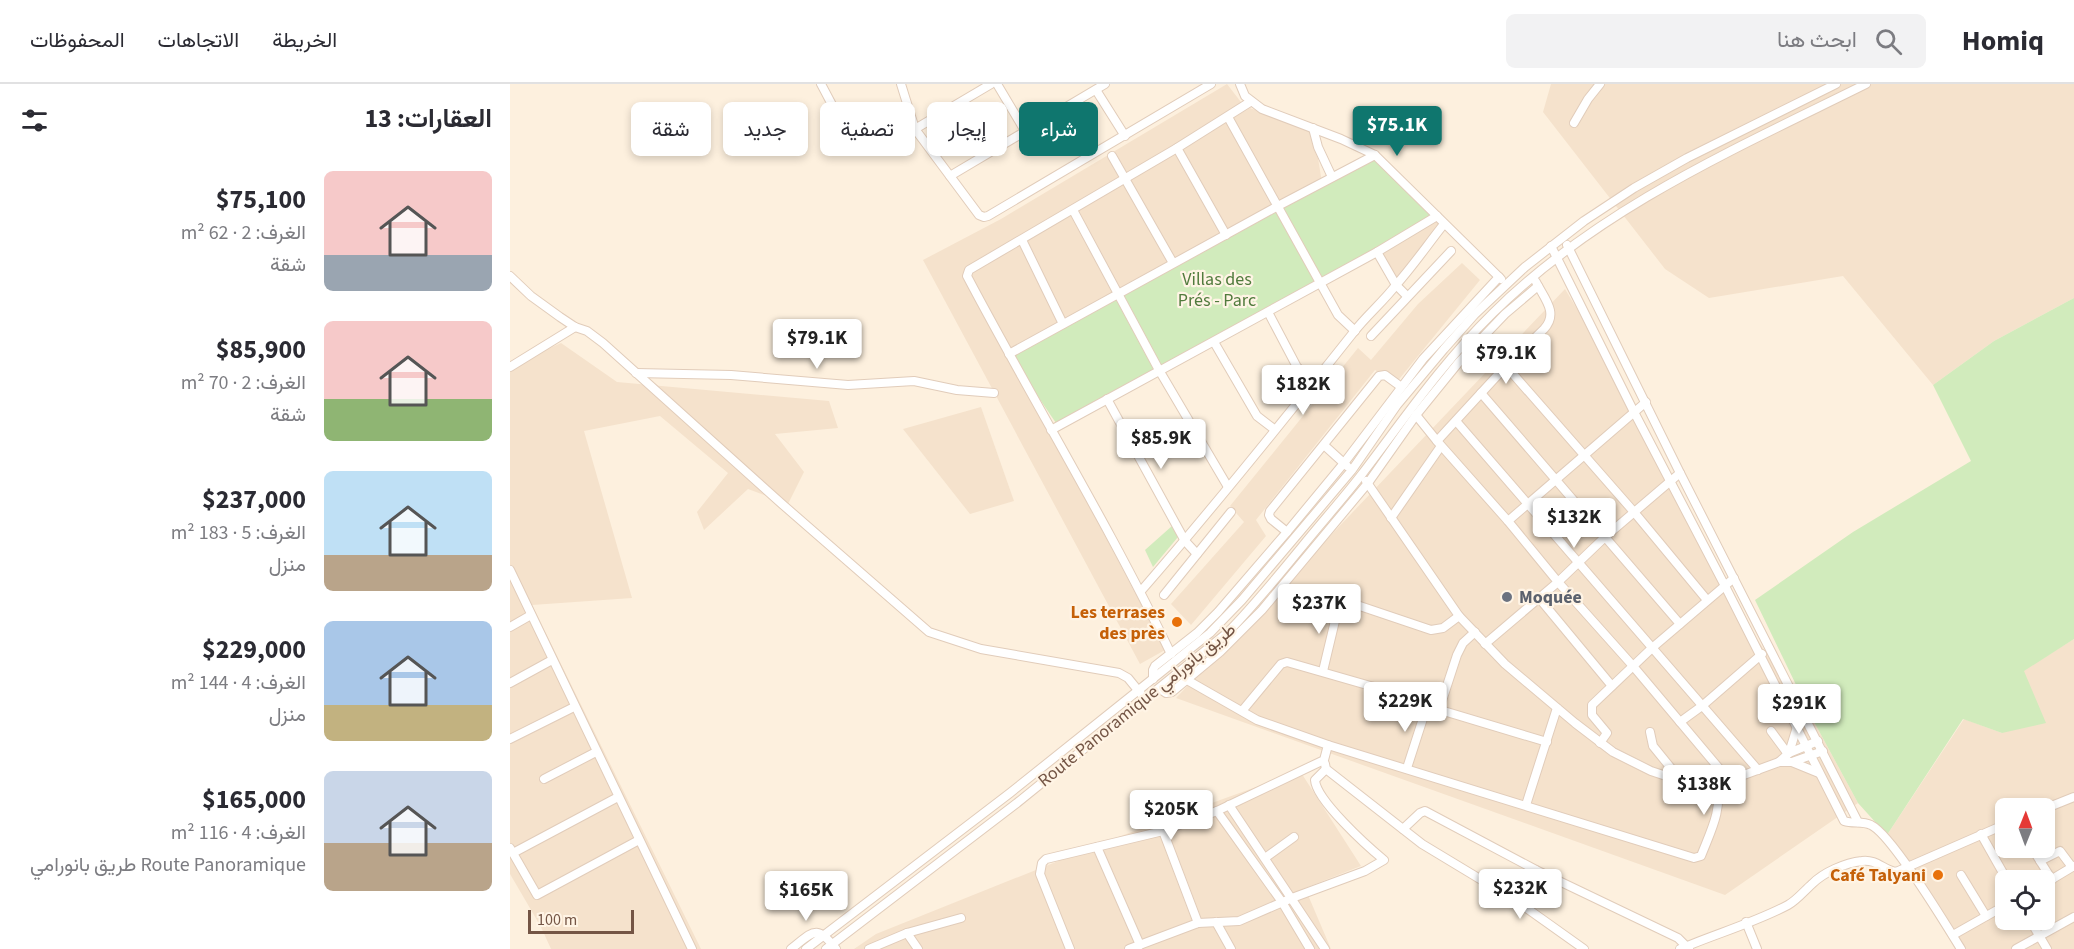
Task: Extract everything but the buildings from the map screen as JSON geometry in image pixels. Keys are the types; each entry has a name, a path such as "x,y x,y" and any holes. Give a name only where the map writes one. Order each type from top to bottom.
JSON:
{"street":[{"path":"901,84 907,102"},
{"path":"991,84 915,129 979,214 986,217 1211,84"},
{"path":"997,84 1019,121"},
{"path":"1075,102 1105,84"},
{"path":"1240,84 1250,102 1262,109 1375,154 1506,285"},
{"name":"Route Panoramique طريق بانورامي","path":"806,949 1139,691 1193,648 1226,617 1352,470 1397,405 1458,332 1506,285 1551,246 1609,204 1669,167 1836,84"},
{"name":"Route Panoramique طريق بانورامي","path":"831,947 1017,803 1213,646 1240,620 1360,477 1441,369 1492,314 1533,276 1569,247 1669,183 1866,84"},
{"path":"823,85 832,102"},
{"path":"1574,123 1596,86"},
{"path":"1096,90 1125,136"},
{"path":"1172,654 1142,591 967,276 969,270 1178,148 1250,102"},
{"path":"1228,117 1342,321 1355,331"},
{"path":"1313,128 1318,147 1332,177"},
{"path":"950,176 1019,135"},
{"path":"1178,148 1226,235"},
{"path":"1009,354 1375,154"},
{"path":"1112,156 1173,263"},
{"path":"1073,210 1159,370 1227,487"},
{"path":"1051,430 1377,252 1437,216"},
{"path":"1427,222 1437,232"},
{"path":"1142,591 1444,224"},
{"path":"1563,237 1768,648 1858,822"},
{"path":"1022,240 1063,324"},
{"path":"1551,246 1669,482 1725,586 1844,821 1873,826 1879,832 1907,867 1961,949"},
{"path":"1371,336 1451,251"},
{"path":"1377,252 1396,285 1407,297"},
{"path":"510,276 531,296 575,327 587,331 929,632 981,649 1119,673 1128,678 1146,700"},
{"path":"1391,518 1456,421 1552,319 1550,310 1533,276"},
{"path":"1153,679 1154,668 1209,621 1344,463 1400,386 1460,317 1499,277"},
{"path":"1160,689 1170,693 1249,624 1368,483 1416,416 1474,346 1505,314 1538,286"},
{"path":"1268,312 1297,367 1314,383"},
{"path":"510,367 575,327"},
{"path":"1214,342 1257,416 1274,429"},
{"path":"1506,366 1634,512 1707,600"},
{"path":"636,373 730,375 848,385 914,381 957,390 994,393"},
{"path":"1287,532 1271,519 1269,513 1379,376 1385,375 1400,386"},
{"path":"1480,393 1680,624"},
{"path":"1107,399 1185,541 1197,554"},
{"path":"1508,521 1646,402"},
{"path":"1416,416 1728,779"},
{"path":"1456,421 1758,770"},
{"path":"1324,446 1368,483 1459,616 1485,644 1505,664 1600,743 1633,763 1666,776 1718,781 1779,762 1792,762 1823,751"},
{"path":"1485,644 1680,473"},
{"path":"1164,595 1232,512"},
{"path":"510,571 692,949"},
{"path":"1600,743 1606,736 1606,731 1592,715 1590,709 1652,648 1734,578"},
{"path":"1539,598 1612,686"},
{"path":"1323,671 1339,604 1342,602 1346,601 1431,630 1443,628 1459,616"},
{"path":"510,627 531,615"},
{"path":"1439,710 1457,655 1463,643 1475,632"},
{"path":"1680,722 1702,706 1768,648"},
{"path":"510,683 552,660"},
{"path":"1242,711 1284,662 1323,671 1439,710 1546,742"},
{"path":"1187,680 1257,720 1328,745 1694,858 1701,856 1719,807 1718,781"},
{"path":"1407,768 1427,706"},
{"path":"510,740 574,707"},
{"path":"1526,805 1557,708"},
{"path":"1788,753 1797,728"},
{"path":"1770,731 1788,753"},
{"path":"1650,732 1653,747 1679,778"},
{"path":"1779,762 1788,753 1818,741"},
{"path":"1328,745 1324,760 1326,769 1422,844 1518,902 1584,949"},
{"path":"544,779 596,752"},
{"path":"1070,949 1041,880 1040,868 1046,859 1163,831 1217,811 1324,760"},
{"path":"1792,762 1819,773"},
{"path":"1130,949 1198,923 1239,921 1292,898 1365,872 1384,860 1334,812 1315,786 1315,780 1326,769"},
{"path":"618,797 511,850 537,895 639,840"},
{"path":"2055,804 2074,797"},
{"path":"1229,805 1325,949"},
{"path":"1217,811 1282,902 1310,949"},
{"path":"1403,829 1425,811 1536,870 1678,938 1685,948 1789,904 1827,873 1850,863 1865,860 1879,863 1889,871 1896,872 1995,828"},
{"path":"1163,831 1198,923"},
{"path":"1981,834 2001,870"},
{"path":"1265,858 1294,837"},
{"path":"1097,847 1140,945"},
{"path":"2040,861 2060,851 2073,867 2055,878"},
{"path":"2038,858 2043,870"},
{"path":"1518,902 1518,898 1536,870"},
{"path":"1961,875 1986,916"},
{"path":"1953,935 1995,911"},
{"path":"2016,949 2074,917"},
{"path":"868,949 907,933 961,918"},
{"path":"1216,922 1231,949"},
{"path":"1746,922 1757,949"},
{"path":"2036,930 2047,949"},
{"path":"791,949 812,933 820,932 825,935 831,947"},
{"path":"907,933 918,949"}],"shaded area":[{"path":"1227,84 1244,106 1010,250 1250,108 1314,133 1322,183 1007,350 1165,650 1140,664 923,260 1001,219"},
{"path":"1551,84 2074,84 2074,298 1994,341 1933,385 1843,276 1709,298 1665,269 1543,112"},
{"path":"1436,218 1442,223 1397,283 1378,253"},
{"path":"1462,263 1480,280 1396,383 1375,370 1256,520 1266,536 1191,625 1171,604 1244,522 1230,506 1358,348 1371,360 1418,304"},
{"path":"1565,289 1604,354 1736,609 1813,720 1858,803 1725,895 1176,698"},
{"path":"561,343 617,382 829,401 838,428 775,434 804,472 788,504 748,489 704,530 697,512 728,473 660,416 584,431 632,598 532,605 701,949 551,949 510,874 510,366"},
{"path":"981,407 1014,501 970,514 903,429"},
{"path":"2074,639 2074,949 1955,949 1887,835 1964,719 2002,733 2024,670"},
{"path":"1300,771 1361,866 1305,888 1331,949 854,949 876,934 1118,837"}],"green space":[{"name":"Villas des Prés - Parc","path":"1375,155 1437,216 1058,426 1009,354"},
{"path":"2074,298 2074,639 2024,671 2046,723 2002,733 1963,719 1887,835 1858,803 1813,720 1755,600 1853,532 1971,461 1933,385 1994,341"},
{"path":"1172,526 1178,537 1153,567 1145,550"}],"place":[{"name":"Moquée","path":"1507,597"},
{"name":"Les terrases des près","path":"1177,622"},
{"name":"Café Talyani","path":"1938,875"}]}
